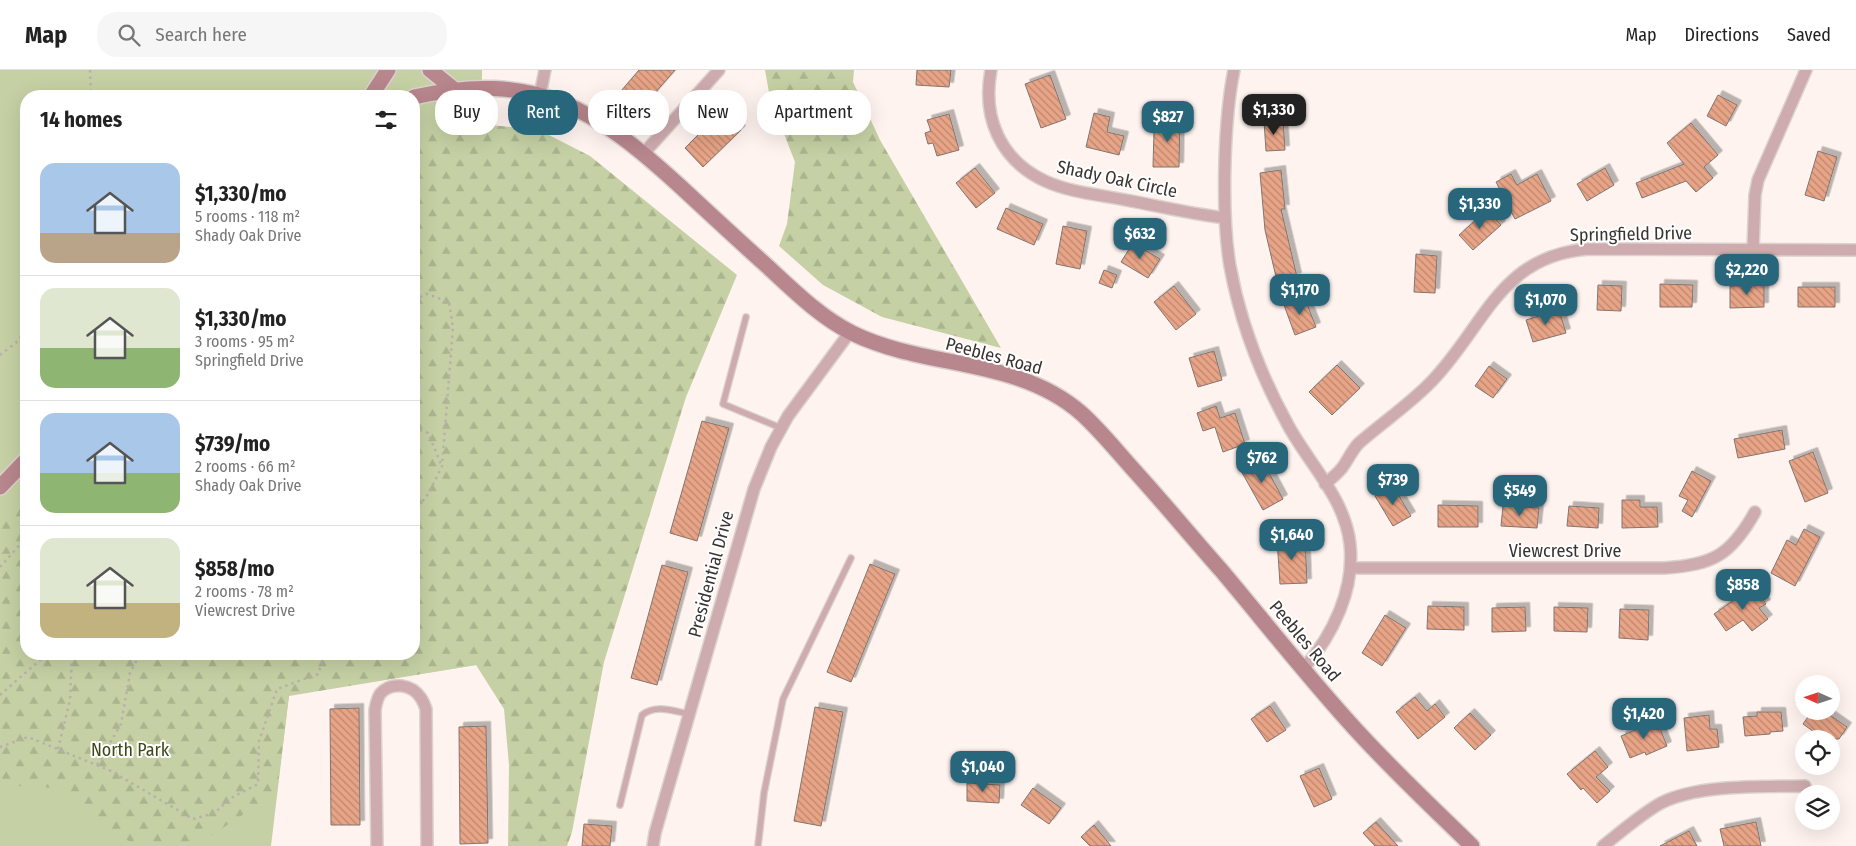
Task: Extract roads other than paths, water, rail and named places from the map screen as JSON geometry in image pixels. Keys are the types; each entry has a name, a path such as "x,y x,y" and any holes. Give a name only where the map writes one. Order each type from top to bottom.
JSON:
{"street":[{"path":"375,90 388,70"},
{"path":"430,70 455,90"},
{"path":"541,90 545,70"},
{"path":"644,153 719,70"},
{"name":"Shady Oak Circle","path":"991,70 988,91 989,111 993,124 1003,145 1021,166 1032,174 1045,181 1071,189 1225,218"},
{"path":"1234,70 1228,108 1225,218 1230,266 1237,296 1258,362 1274,399 1339,506 1350,544 1351,568 1344,600 1336,621 1304,668"},
{"path":"1753,250 1755,195 1758,180 1806,70"},
{"name":"Peebles Road","path":"455,90 476,88 508,90"},
{"name":"Peebles Road","path":"420,96 435,93"},
{"name":"Peebles Road","path":"578,108 618,133 644,153 797,294 850,332 899,350 1018,378 1044,388 1079,412 1106,439 1176,518 1346,719 1396,773 1472,846"},
{"name":"Springfield Drive","path":"1326,484 1343,467 1357,445 1437,376 1465,342 1502,288 1524,270 1554,254 1570,250 1588,249 1856,250"},
{"name":"Presidential Drive","path":"653,846 655,833 748,508 765,460 793,409 850,332"},
{"path":"0,486 20,466"},
{"name":"Viewcrest Drive","path":"1351,568 1664,568 1692,566 1714,558 1731,546 1740,537 1755,512"},
{"path":"377,846 375,710 380,694 386,689 401,685 415,691 426,709 427,846"},
{"path":"1603,846 1660,804 1674,798 1697,792 1724,789 1795,786"}],"lane":[{"path":"746,317 724,404 781,428"},
{"path":"758,846 764,793 783,699 851,558"},
{"path":"620,805 642,715 650,709 665,709 690,714"}],"park label":[{"name":"North Park","path":"130,750"}]}
